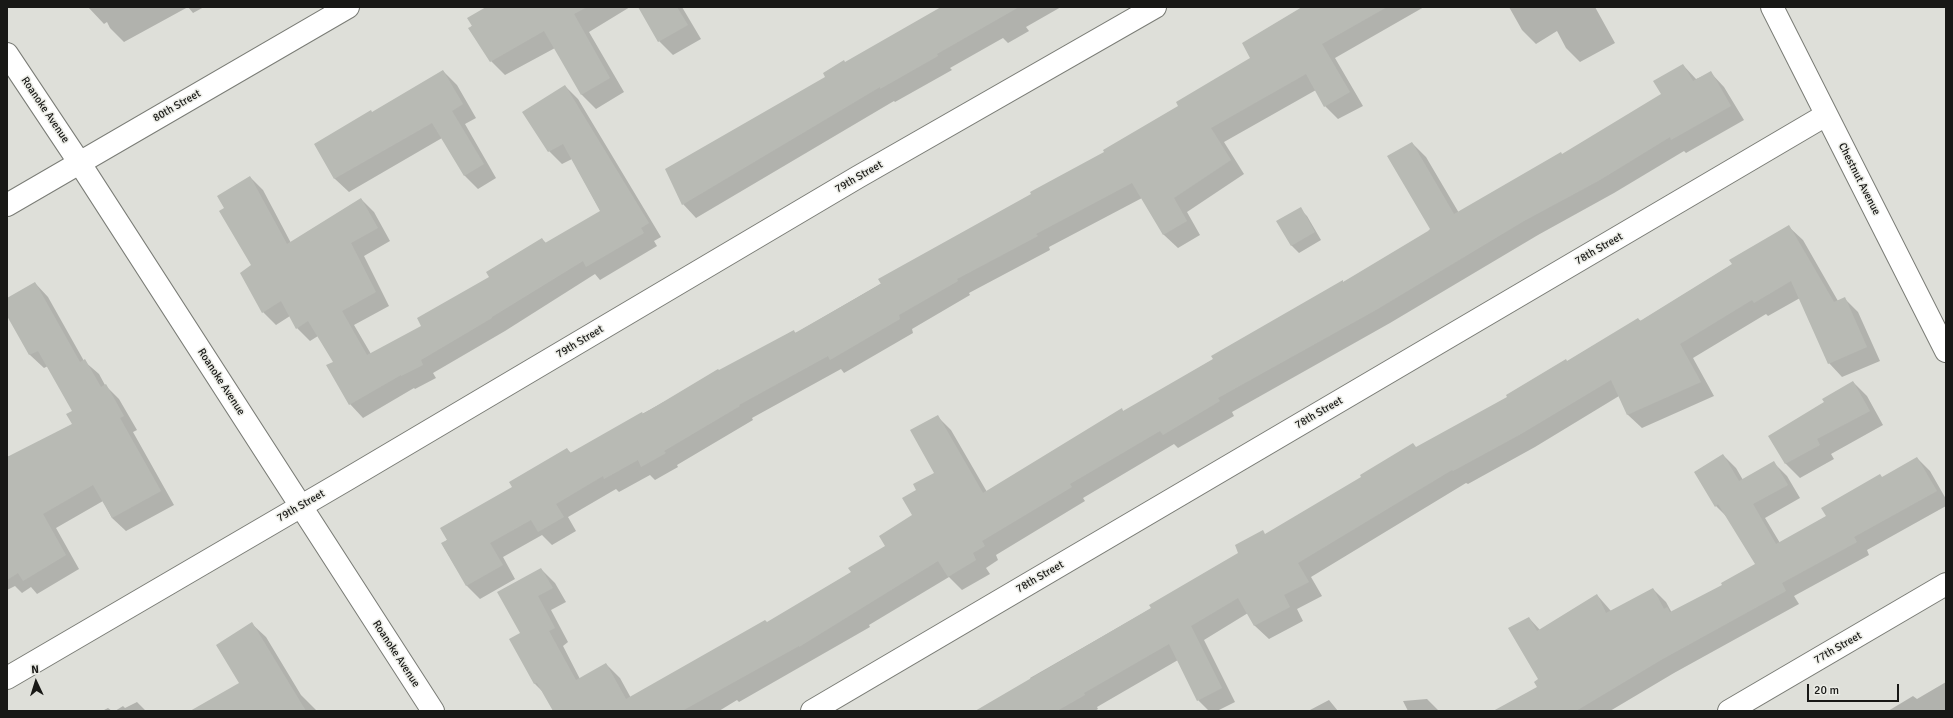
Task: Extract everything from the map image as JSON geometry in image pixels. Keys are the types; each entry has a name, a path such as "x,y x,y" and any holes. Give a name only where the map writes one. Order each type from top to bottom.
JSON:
{"street":[{"name":"80th Street","path":"7,205 348,7"},
{"name":"79th Street","path":"7,678 858,177 1155,7"},
{"name":"Chestnut Avenue","path":"1772,7 1946,351"},
{"name":"Roanoke Avenue","path":"7,54 79,162 433,711"},
{"name":"78th Street","path":"812,711 1826,115"},
{"name":"77th Street","path":"1729,711 1946,584"}],"building":[{"path":"486,7 587,7 574,14 610,78 581,95 544,31 490,62 468,28 472,26 467,18"},
{"path":"638,7 677,7 688,25 658,42"},
{"path":"941,7 1019,7 937,54 938,56 880,89 880,87 682,205 665,169 825,77 823,73 844,60 845,62"},
{"path":"1302,7 1387,7 1322,44 1350,92 1324,107 1306,74 1211,128 1231,160 1174,198 1187,221 1163,235 1132,183 1036,234 1038,236 957,279 958,281 899,315 900,319 830,360 828,356 739,405 740,406 664,451 666,453 641,467 638,460 604,479 603,476 556,504 564,517 538,532 531,520 490,543 503,565 466,586 441,543 447,540 440,528 512,487 509,482 567,448 570,453 642,412 643,414 718,369 719,370 794,330 795,333 881,284 878,279 1031,194 1030,192 1104,152 1103,150 1178,106 1176,102 1250,58 1242,43"},
{"path":"1683,64 1693,81 1711,71 1731,106 1671,140 1670,137 1600,180 1524,221 1376,310 1218,398 1220,401 1163,435 1160,431 1070,484 1072,487 982,541 985,546 973,553 976,560 948,577 938,561 799,647 682,711 553,711 537,683 534,684 509,639 520,633 497,592 541,568 553,588 538,596 555,628 549,631 576,680 606,663 626,699 765,620 767,622 851,572 848,568 885,546 879,536 912,515 902,498 916,490 913,484 934,473 910,430 938,415 983,493 1122,408 1123,411 1213,359 1211,356 1343,280 1343,282 1428,231 1430,229 1387,156 1412,142 1454,214 1561,152 1562,154 1661,94 1653,81"},
{"path":"443,70 463,104 452,111 484,164 464,176 432,123 334,179 314,144"},
{"path":"565,85 649,223 641,228 644,233 586,267 583,261 421,360 423,365 401,375 349,405 326,365 333,362 308,321 296,329 281,301 262,313 240,273 251,265 219,211 224,208 217,196 250,176 287,244 361,198 378,228 351,243 376,292 342,311 367,355 421,326 417,318 489,277 486,272 542,238 545,243 600,211 563,144 548,152 522,112"},
{"path":"1301,207 1315,232 1291,246 1276,221"},
{"path":"1789,225 1834,302 1845,297 1867,347 1828,364 1791,281 1754,303 1752,300 1680,344 1701,382 1627,415 1611,380 1521,434 1453,471 1452,470 1298,563 1309,582 1284,595 1290,607 1254,626 1238,598 1191,626 1222,688 1197,701 1169,644 1084,693 1085,695 1057,711 975,711 1151,608 1149,605 1238,553 1235,545 1263,530 1265,534 1361,477 1360,475 1413,443 1416,447 1507,397 1506,395 1566,359 1567,361 1638,318 1640,321 1732,264 1729,260"},
{"path":"35,282 80,362 85,359 101,387 106,384 124,416 120,418 161,491 112,518 93,485 43,514 66,555 23,581 18,573 7,580 7,457 72,424 66,414 72,411 38,351 29,355 7,316 7,298"},
{"path":"1853,381 1870,411 1817,439 1820,445 1785,464 1768,436 1824,402 1822,399"},
{"path":"1723,454 1739,481 1774,461 1788,485 1753,504 1776,544 1826,516 1821,508 1880,474 1882,477 1917,457 1937,491 1854,537 1857,542 1782,583 1786,591 1661,660 1576,711 1493,711 1537,687 1534,682 1538,679 1508,628 1529,617 1537,631 1597,594 1606,613 1653,588 1664,609 1667,607 1670,612 1722,585 1721,583 1755,564 1718,504 1715,507 1694,472"},
{"path":"252,622 306,711 190,711 239,683 216,645"}]}
